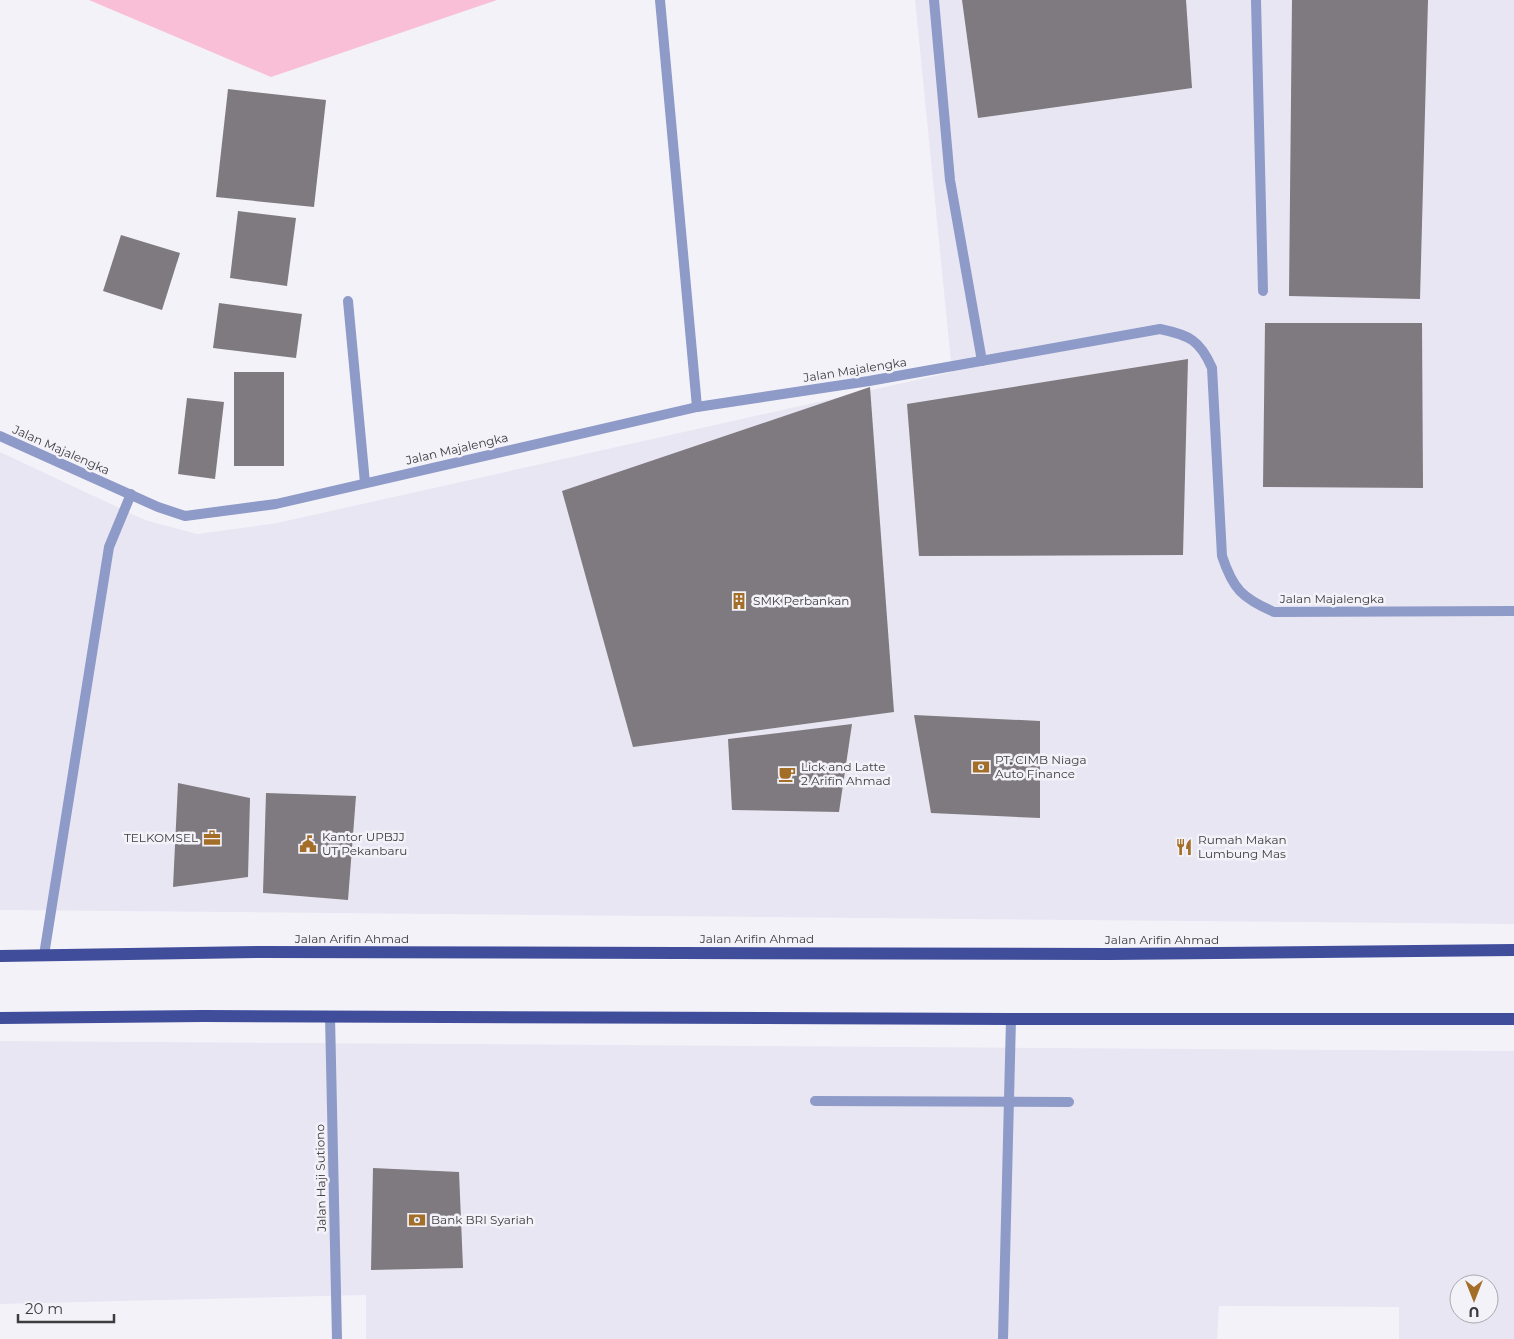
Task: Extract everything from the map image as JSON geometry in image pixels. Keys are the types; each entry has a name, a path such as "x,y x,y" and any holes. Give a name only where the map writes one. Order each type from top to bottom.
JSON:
{"main road":[{"name":"Jalan Arifin Ahmad","path":"0,956 257,952 1109,954 1514,950"},
{"path":"0,1018 330,1016 1514,1019"}],"street":[{"path":"660,0 697,407"},
{"path":"934,0 950,180 982,361"},
{"path":"1256,0 1263,291"},
{"path":"348,301 365,483"},
{"name":"Jalan Majalengka","path":"0,436 158,507 185,516 276,504 697,407 1160,330 1179,333 1194,340 1204,350 1212,368 1222,556 1231,582 1254,603 1274,612 1514,611"},
{"path":"44,956 109,547 131,494"},
{"name":"Jalan Haji Sutiono","path":"330,1016 336,1339"},
{"path":"1004,1339 1011,1019"},
{"path":"815,1101 1069,1102"}],"shaded area":[{"path":"89,0 497,0 271,77"},
{"path":"915,0 1514,0 1514,924 0,910 0,452 145,520 197,534 277,523 952,372"},
{"path":"0,1041 1514,1051 1514,1339 1399,1339 1399,1307 1219,1306 1217,1339 366,1339 366,1295 0,1304"}],"building":[{"path":"962,0 1186,0 1192,88 978,118"},
{"path":"1292,0 1428,0 1420,299 1289,296"},
{"path":"228,89 326,100 314,207 216,197"},
{"path":"238,211 296,218 287,286 230,278"},
{"path":"121,235 180,253 162,310 103,291"},
{"path":"219,303 302,314 296,358 213,348"},
{"path":"1265,323 1422,323 1423,488 1263,487"},
{"path":"1188,359 1183,555 919,556 907,404"},
{"path":"234,372 284,372 284,466 234,466"},
{"name":"SMK Perbankan","path":"870,387 894,712 633,747 562,491"},
{"path":"187,398 224,402 215,479 178,474"},
{"name":"PT. CIMB Niaga Auto Finance","path":"914,715 1040,721 1040,818 931,813"},
{"name":"Lick and Latte 2 Arifin Ahmad","path":"852,724 839,812 732,810 728,739"},
{"name":"TELKOMSEL","path":"178,783 250,798 248,877 173,887"},
{"name":"Kantor UPBJJ UT Pekanbaru","path":"266,793 356,796 348,900 263,893"},
{"name":"Bank BRI Syariah","path":"373,1168 459,1172 463,1268 371,1270"}],"place":[{"name":"SMK Perbankan","path":"739,601"},
{"name":"PT. CIMB Niaga Auto Finance","path":"981,767"},
{"name":"Lick and Latte 2 Arifin Ahmad","path":"787,774"},
{"name":"TELKOMSEL","path":"212,838"},
{"name":"Kantor UPBJJ UT Pekanbaru","path":"308,844"},
{"name":"Rumah Makan Lumbung Mas","path":"1184,847"},
{"name":"Bank BRI Syariah","path":"417,1220"}]}
